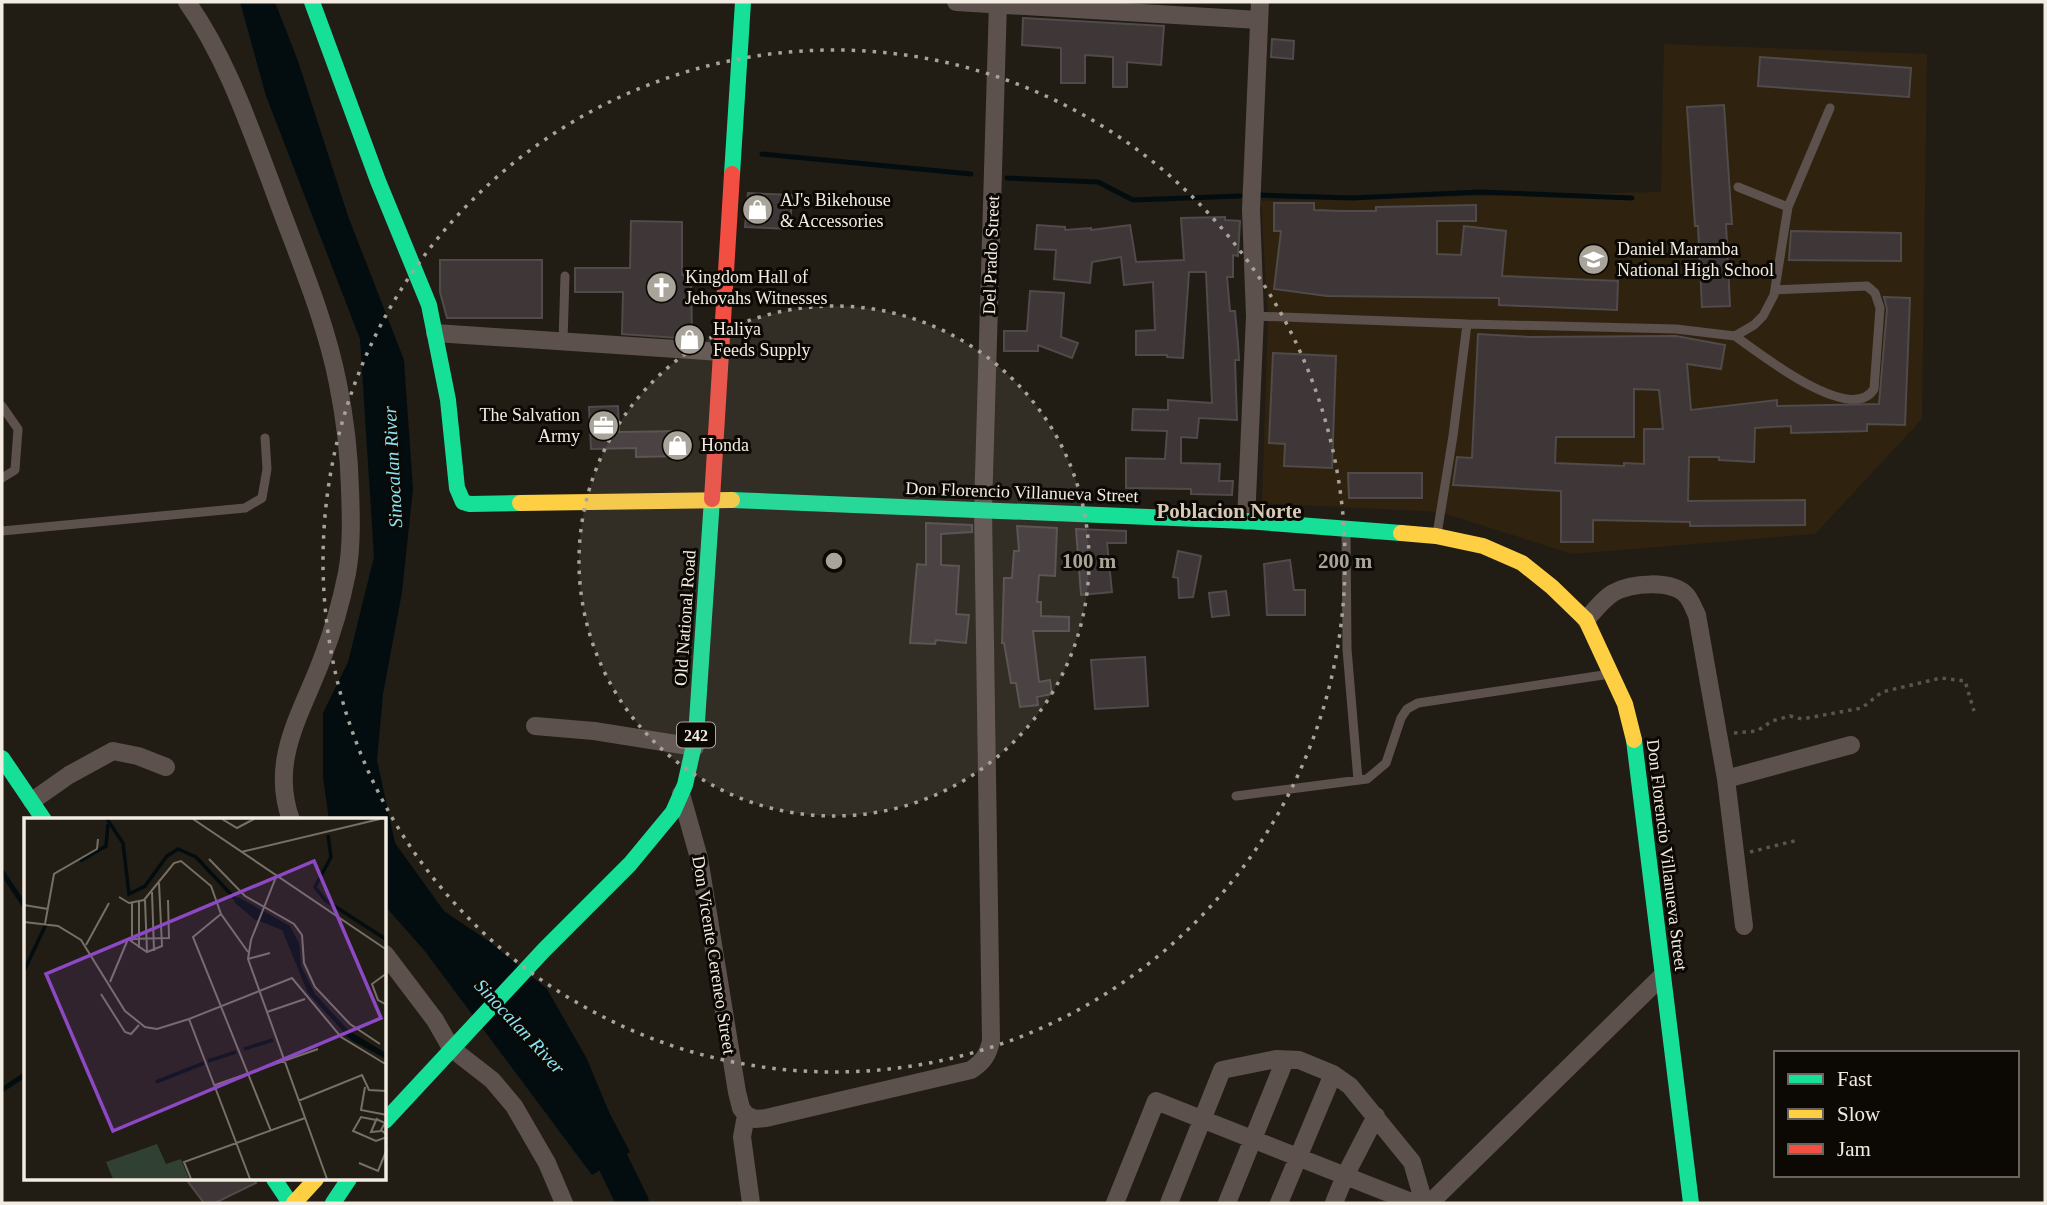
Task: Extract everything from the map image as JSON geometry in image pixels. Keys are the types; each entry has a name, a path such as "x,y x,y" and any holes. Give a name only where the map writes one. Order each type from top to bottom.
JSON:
{"main road":[{"path":"312,2 378,181 429,305 435,332"},
{"name":"Old National Road","path":"387,1119 455,1044 628,867 667,820 681,794 695,747 743,2"},
{"name":"Don Florencio Villanueva Street","path":"435,332 448,400 457,488 463,502 470,504 712,499 1246,521 1436,536 1483,545 1522,563 1586,620 1625,704 1636,750 1691,1203"},
{"path":"2,758 43,818"},
{"path":"275,1180 292,1203 315,1180"},
{"path":"332,1203 348,1180"}],"street":[{"path":"187,2 216,48 250,128 312,296 338,383 348,448 351,517 348,570 337,619 298,714 284,757 283,786 291,818"},
{"path":"956,2 1259,20"},
{"path":"1246,521 1255,316 1251,210 1260,2"},
{"name":"Del Prado Street","path":"746,1115 755,1119 766,1118 971,1070 983,1062 989,1052 991,1041 983,509 998,4"},
{"path":"435,332 721,352"},
{"path":"1586,620 1612,594 1623,589 1660,583 1672,586 1686,595 1697,615 1726,779 1744,926"},
{"path":"535,726 593,731 695,747"},
{"path":"1726,779 1851,745"},
{"path":"32,801 69,775 113,751 166,766"},
{"name":"Don Vicente Cereneo Street","path":"681,794 699,858 737,1091 741,1108 746,1115"},
{"path":"387,957 455,1044 514,1106 547,1163 564,1203"},
{"path":"1430,1203 1662,976"},
{"path":"1169,1203 1222,1070 1276,1059 1299,1060 1333,1074 1350,1086 1412,1162 1424,1203"},
{"path":"1227,1203 1285,1059"},
{"path":"1279,1203 1333,1074"},
{"path":"1115,1203 1156,1101 1402,1201 1412,1162"},
{"path":"746,1115 742,1137 751,1203"},
{"path":"1334,1203 1376,1116"}],"lane":[{"path":"1735,336 1763,316 1775,289 1788,207 1830,108"},
{"path":"1738,187 1788,207"},
{"path":"563,341 565,276"},
{"path":"1255,316 1675,329 1735,336 1819,391 1848,399 1859,400 1870,396 1874,389 1880,308 1875,293 1867,286 1775,289"},
{"path":"1436,536 1453,436 1467,324"},
{"path":"2,406 18,429 15,470 2,478"},
{"path":"2,531 245,508 262,498 267,469 265,438"},
{"path":"1346,528 1347,649 1359,780"},
{"path":"1236,796 1367,779 1386,763 1401,718 1407,709 1418,703 1612,674"}],"path":[{"path":"1718,735 1757,732 1772,721 1790,716 1802,719 1862,708 1882,692 1941,678 1965,681 1974,711"},
{"path":"1734,856 1798,840"}],"shaded area":[{"name":"Daniel Maramba National High School","path":"1664,44 1927,54 1922,419 1815,534 1572,554 1440,512 1262,503 1268,317 1261,201 1661,192"}],"water":[{"path":"240,2 275,2 298,61 348,216 404,360 413,489 402,592 383,694 377,760 395,843 444,911 490,942 547,989 587,1059 609,1112 630,1152 592,1175 424,950 387,908 387,818 329,818 323,777 323,713 348,662 374,557 360,339 266,96"}],"building":[{"path":"1023,18 1164,26 1161,65 1127,62 1127,87 1113,87 1113,57 1085,55 1085,83 1061,83 1061,48 1022,45"},
{"path":"1272,39 1294,41 1293,59 1271,57"},
{"path":"1760,57 1911,68 1909,97 1758,86"},
{"path":"1724,105 1732,224 1726,224 1730,306 1702,307 1687,107"},
{"path":"748,193 792,195 790,229 745,227"},
{"path":"1274,203 1314,203 1314,210 1340,211 1376,211 1376,207 1476,205 1476,221 1437,221 1437,254 1461,255 1464,226 1506,231 1502,276 1618,281 1617,310 1499,305 1499,298 1327,296 1274,289 1281,231 1274,231"},
{"path":"1225,217 1225,220 1240,221 1238,256 1233,255 1233,277 1227,277 1230,311 1235,311 1238,344 1239,360 1235,360 1237,420 1199,418 1197,438 1181,437 1181,463 1220,464 1219,481 1233,481 1232,495 1191,494 1191,489 1126,488 1126,458 1165,459 1167,431 1132,430 1133,409 1168,410 1168,400 1212,403 1206,272 1189,272 1183,358 1136,355 1136,331 1155,330 1153,282 1124,285 1121,257 1092,262 1090,283 1054,279 1056,250 1035,249 1037,225 1065,227 1065,230 1091,230 1130,225 1136,262 1184,260 1181,218"},
{"path":"631,221 682,222 682,275 691,275 692,339 622,334 623,292 575,292 575,268 630,268"},
{"path":"1791,231 1901,233 1901,261 1789,260"},
{"path":"440,260 542,260 542,318 447,318 440,292"},
{"path":"1030,291 1064,293 1061,337 1078,343 1072,358 1038,345 1038,351 1004,351 1004,331 1027,331"},
{"path":"1884,297 1910,298 1905,425 1867,424 1867,431 1791,433 1791,426 1755,428 1754,462 1719,460 1719,457 1689,457 1688,501 1805,500 1805,525 1690,526 1690,522 1593,520 1593,542 1561,542 1561,491 1453,485 1457,457 1472,458 1478,334 1529,337 1676,336 1725,345 1721,369 1687,364 1691,410 1777,400 1777,406 1879,404 1887,309","holes":["1634,389 1659,390 1663,429 1644,429 1644,464 1624,463 1624,466 1555,463 1556,437 1634,437"]},
{"path":"1273,353 1336,356 1332,468 1284,466 1285,444 1269,443"},
{"path":"618,406 619,432 682,431 683,456 636,457 636,448 591,449 589,407"},
{"path":"1348,473 1422,473 1422,498 1349,498"},
{"path":"926,523 972,525 972,532 941,534 941,565 959,566 956,614 969,615 966,643 936,640 935,644 910,643 917,564 926,565"},
{"path":"1017,526 1057,528 1055,576 1039,575 1037,602 1041,602 1041,616 1069,617 1069,631 1033,631 1039,682 1050,680 1052,694 1037,697 1038,705 1020,707 1016,683 1011,683 1002,643 1004,578 1012,578 1014,551 1019,551"},
{"path":"1076,529 1126,531 1126,543 1107,543 1112,592 1081,595"},
{"path":"1178,551 1201,556 1193,597 1179,598 1178,578 1173,577"},
{"path":"1290,560 1294,590 1305,590 1305,615 1267,615 1264,564"},
{"path":"1226,591 1229,615 1212,617 1209,593"},
{"path":"1145,657 1148,706 1095,709 1091,660"},
{"path":"187,1180 255,1180 256,1183 215,1203 204,1203"}],"waterway":[{"path":"762,154 971,174"},
{"path":"1007,178 1098,182 1133,200 1240,196"},
{"path":"1258,195 1352,198 1480,192 1632,198"},
{"path":"2,872 24,905"},
{"path":"2,1090 24,1075"},
{"name":"Sinocalan River","path":"595,1125 633,1203"}],"traffic: fast":[{"path":"312,2 378,181 429,305 448,400 457,488 463,502 470,504 520,503"},
{"path":"732,174 743,2"},
{"path":"387,1119 544,950 630,864 673,812 685,785 696,736 712,499"},
{"path":"732,500 1246,521 1401,533"},
{"path":"1634,740 1691,1203"},
{"path":"2,758 43,818"},
{"path":"275,1180 290,1203"},
{"path":"333,1203 348,1180"}],"traffic: slow":[{"path":"520,503 732,500"},
{"path":"1401,533 1436,536 1483,546 1522,563 1552,587 1586,620 1625,704 1634,740"},
{"path":"294,1203 315,1180"}],"traffic: jam":[{"path":"712,499 732,174"}],"place":[{"name":"AJ's Bikehouse & Accessories","path":"757,210"},
{"name":"Daniel Maramba National High School","path":"1594,259"},
{"name":"Kingdom Hall of Jehovahs Witnesses","path":"662,287"},
{"name":"Haliya Feeds Supply","path":"690,339"},
{"name":"The Salvation Army","path":"603,425"},
{"name":"Honda","path":"678,445"}],"district":[{"name":"Poblacion Norte","path":"1229,511"}]}
